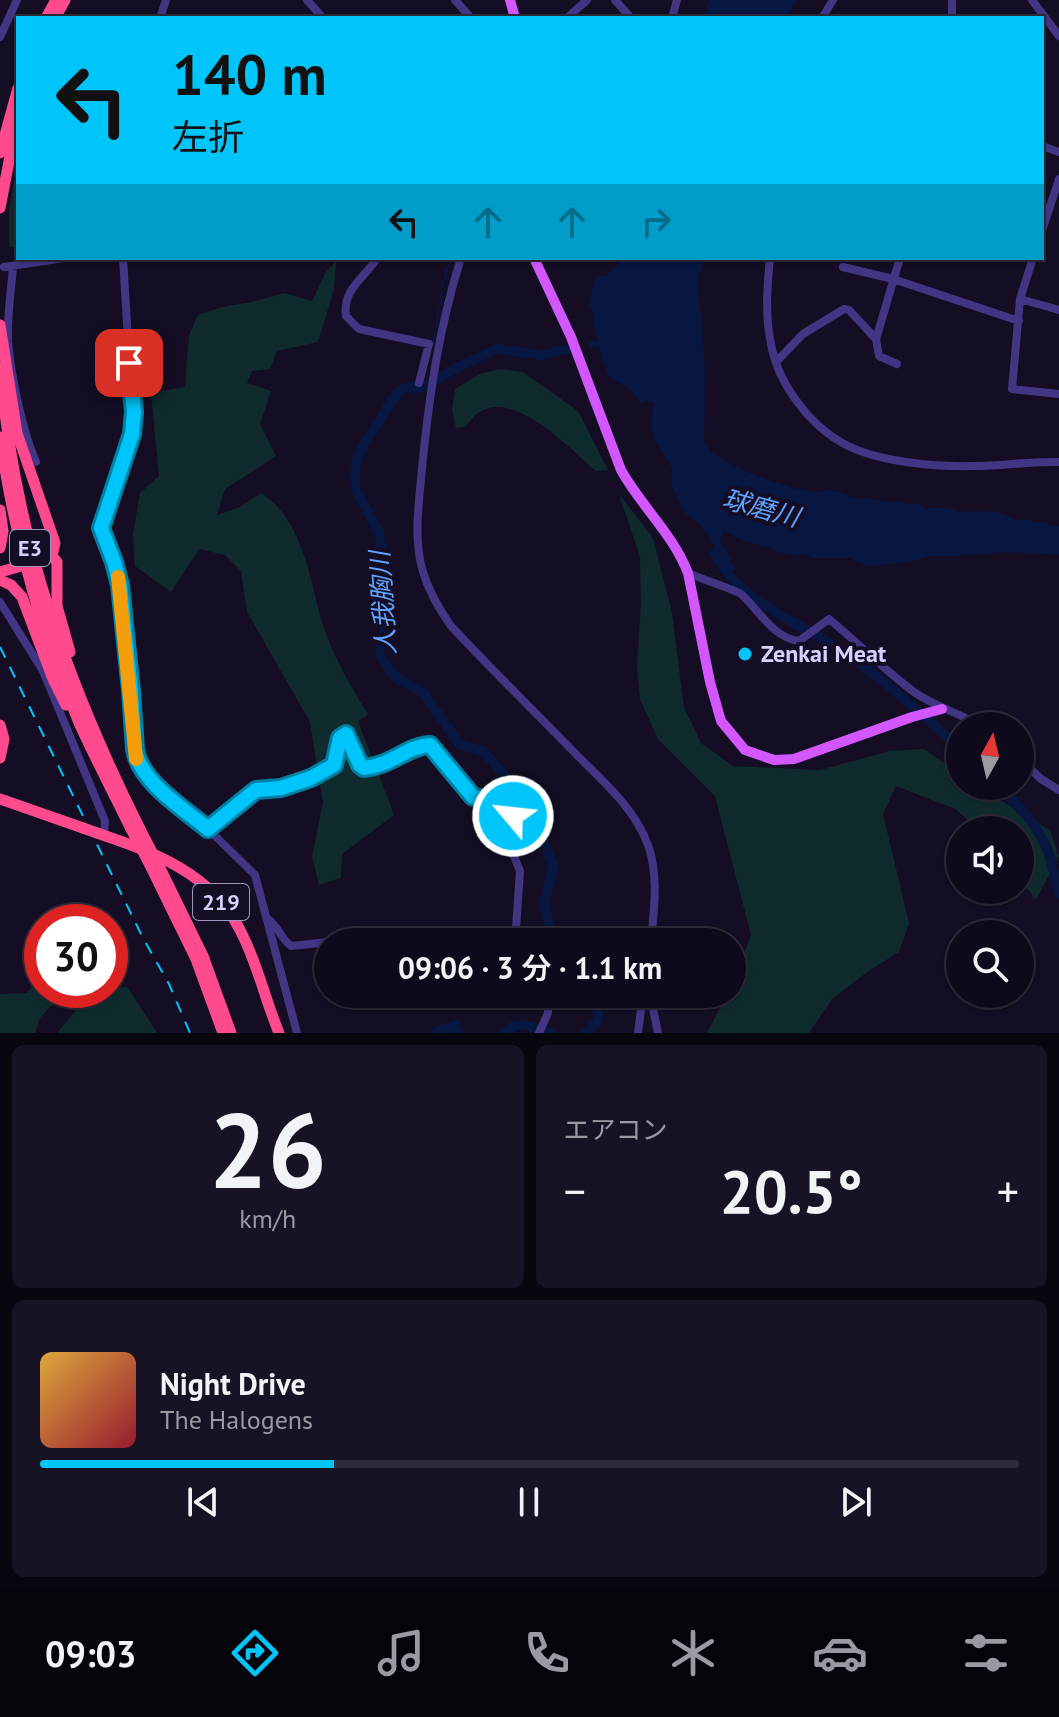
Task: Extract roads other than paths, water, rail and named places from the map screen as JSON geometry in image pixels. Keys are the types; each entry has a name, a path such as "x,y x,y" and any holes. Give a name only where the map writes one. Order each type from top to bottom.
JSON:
{"highway":[{"path":"0,153 16,95"},
{"path":"0,208 16,125"},
{"path":"0,325 17,433 31,481 55,543 46,557"},
{"name":"E3","path":"0,368 13,471 36,572 51,621 136,829 196,959 223,1033"},
{"name":"E3","path":"0,437 15,522 43,623 79,722 100,768 136,829"},
{"path":"0,510 3,531 0,548"},
{"path":"0,570 46,557 57,562 56,592 60,621 90,720"},
{"path":"0,580 11,585 22,597 53,679 100,768"},
{"path":"0,725 4,739 0,758"},
{"name":"219","path":"0,799 168,859 199,880 223,904 240,930 279,1033"},
{"name":"E3","path":"154,866 203,956 231,1033"}],"main road":[{"path":"535,260 566,326 621,470 630,487 676,548 688,573 717,710 728,732 745,750 774,760 794,759 942,709"}],"street":[{"path":"0,37 17,0"},
{"path":"307,0 321,16"},
{"path":"455,0 469,16"},
{"path":"569,16 587,0"},
{"path":"615,0 629,16"},
{"path":"1032,0 1059,36"},
{"path":"1044,225 1059,179"},
{"path":"36,462 18,399 8,342 8,267 52,260"},
{"path":"123,260 133,422 128,447 101,528 120,585 136,758 147,776 255,875 297,1033"},
{"path":"375,260 349,291 346,316 359,329 429,344 419,383"},
{"path":"460,260 439,345 427,412 418,520 422,571 433,599 451,626 599,777 636,821 647,844 654,871 652,928"},
{"path":"770,260 767,324 776,362 792,394 826,431 845,444 863,451 928,463 973,466 1059,462"},
{"path":"897,364 879,356 876,339 899,260"},
{"path":"1032,260 1020,299 1012,389 1059,394"},
{"path":"843,267 893,279 1019,321"},
{"path":"1020,299 1059,310"},
{"path":"776,362 803,334 844,309 849,310 876,339"},
{"path":"688,573 740,593 779,632 792,640 799,641 825,619 832,621 913,691 942,709 953,712"},
{"path":"0,602 43,671 105,821 100,834"},
{"path":"208,829 256,790 281,788 311,778 334,765 343,734 348,735 364,768 381,766 417,747 430,745 473,797 498,801 512,813 505,834 520,871 516,928"},
{"path":"1034,772 1059,790"},
{"path":"268,919 278,927 291,946 314,944"},
{"path":"539,1033 548,1008"},
{"path":"638,1033 641,1008"},
{"path":"653,1008 658,1033"}],"water":[{"path":"709,0 797,0 788,16 704,16"},
{"name":"球磨川","path":"622,260 703,260 698,280 705,373 704,439 709,449 719,457 768,480 803,490 828,490 849,497 923,505 926,510 948,508 959,512 1001,513 1015,520 1059,526 1059,555 1006,552 930,556 910,562 870,566 848,558 815,558 777,552 723,531 721,541 736,570 724,574 728,564 724,560 719,562 710,537 684,512 672,486 672,468 651,427 653,403 646,400 641,403 628,387 609,378 599,346 590,348 588,343 598,340 589,301 597,275 606,276"}],"waterway":[{"path":"432,346 444,279 451,260"},
{"name":"人我胸川","path":"550,928 544,903 554,867 527,801 484,752 459,744 424,693 395,677 382,659 380,652 387,617 382,549 379,533 356,489 354,475 359,453 396,394 405,388 424,387 496,349 542,355 571,348"},
{"path":"715,553 725,571 756,600 851,657 946,737"},
{"path":"1012,800 1044,841 1059,894"},
{"name":"人我胸川","path":"586,1033 598,1021 598,1008"},
{"name":"人我胸川","path":"435,1033 455,1025 458,1033"},
{"name":"人我胸川","path":"504,1033 521,1025 551,1033"}],"railway":[{"path":"0,647 143,938 169,984 190,1033"}],"place":[{"name":"Zenkai Meat","path":"745,654"}]}
